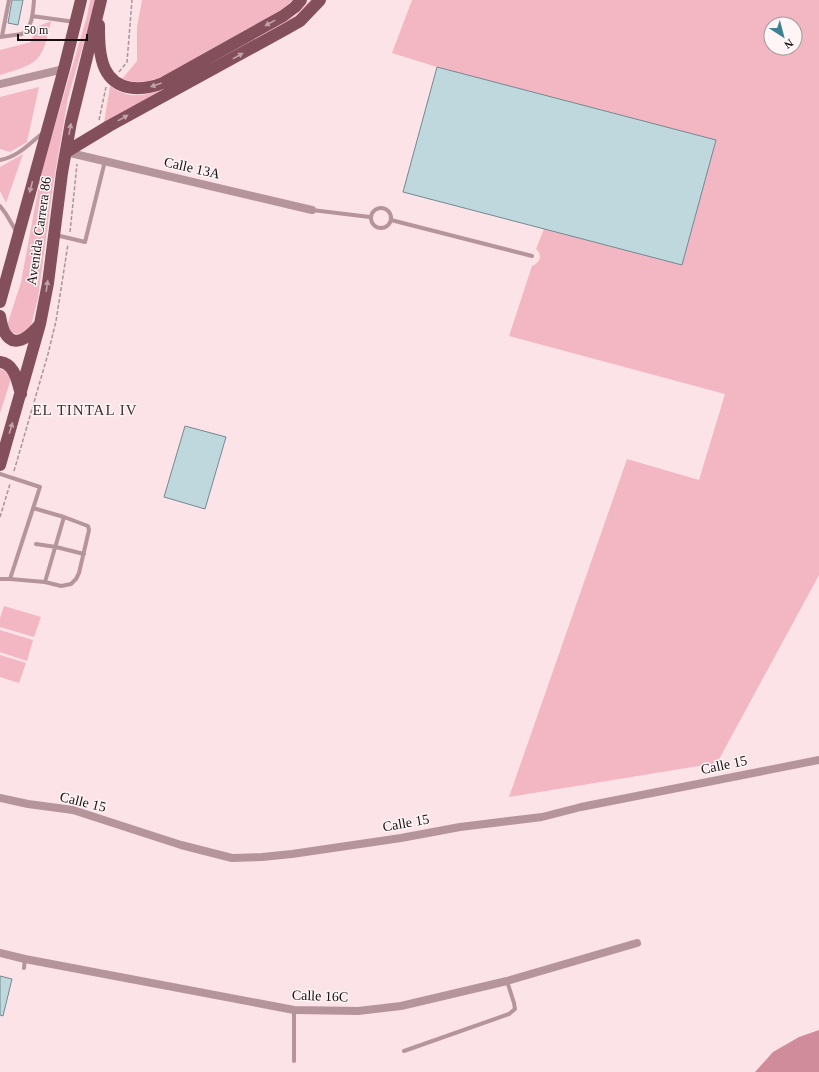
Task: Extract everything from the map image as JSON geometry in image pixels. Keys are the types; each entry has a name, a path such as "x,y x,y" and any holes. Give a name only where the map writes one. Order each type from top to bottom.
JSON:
{"main road":[{"name":"Avenida Carrera 86","path":"0,302 64,69 81,0"},
{"path":"100,6 101,56 104,69 112,79 122,85 141,89 152,87 169,79 283,16 295,7 301,0"},
{"path":"66,152 109,126 286,29 304,17 320,0"},
{"name":"Avenida Carrera 86","path":"0,465 40,324 48,283 66,152 74,106 100,6"},
{"path":"0,316 4,333 12,340 27,337 40,324"},
{"path":"0,362 8,365 13,370 21,394"}],"street":[{"path":"0,84 64,69"},
{"name":"Calle 13A","path":"66,152 312,210"},
{"name":"Calle 15","path":"0,798 28,804 73,810 182,845 232,858 262,857 401,838 460,827 542,817 580,807 819,760"},
{"name":"Calle 16C","path":"0,953 294,1010 358,1011 401,1006 507,981 637,943"}],"lane":[{"path":"9,0 1,36 18,34 25,32 29,28 34,0"},
{"path":"32,16 76,22"},
{"path":"0,160 9,159 20,152 47,129"},
{"path":"54,234 85,242 105,161"},
{"path":"0,206 18,235"},
{"path":"384,208 388,210 391,220 386,226 378,228 371,222 370,217 375,209 384,208"},
{"path":"312,210 370,217"},
{"path":"391,220 532,256"},
{"path":"0,474 40,486 10,579"},
{"path":"0,580 10,579 45,582 61,586 72,584 80,573 89,530 88,526 33,508"},
{"path":"45,582 64,517"},
{"path":"36,544 84,554"},
{"path":"24,968 26,959"},
{"path":"404,1051 509,1014 515,1009 507,981"},
{"path":"294,1010 294,1061"}],"path":[{"path":"127,62 132,0"},
{"path":"99,120 106,86"}],"shaded area":[{"path":"90,0 96,0 68,98 53,186 38,298 30,328 21,334 12,333 7,326 21,282 42,169 87,16"},
{"path":"142,0 293,0 275,15 163,77 147,81 134,82 122,79 137,61 137,27"},
{"path":"310,0 316,0 296,19 104,123 110,86 116,90 132,95 142,95 154,92 295,16"},
{"path":"412,0 819,0 819,575 717,763 509,797 627,459 699,480 725,394 509,336 532,266 540,259 536,249 544,229 715,140 437,67 392,53"},
{"path":"51,21 45,45 37,59 24,67 0,75 0,50 31,42 36,27"},
{"path":"39,87 27,142 10,152 0,149 0,97"},
{"path":"23,154 6,203 0,191 0,167"},
{"path":"0,369 6,371 10,375 10,382 0,413"},
{"path":"4,606 41,617 34,637 0,627 0,618"},
{"path":"0,630 33,640 27,661 0,652"},
{"path":"0,655 26,663 19,683 0,677"},
{"path":"819,1030 819,1072 755,1072 773,1052 799,1037"}],"building":[{"path":"12,0 23,0 18,25 8,23"},
{"path":"437,67 716,140 682,265 403,192"},
{"path":"185,426 226,437 205,509 164,497"},
{"path":"0,976 12,979 3,1016 0,1015"}],"district":[{"name":"EL TINTAL IV","path":"85,410"}]}
